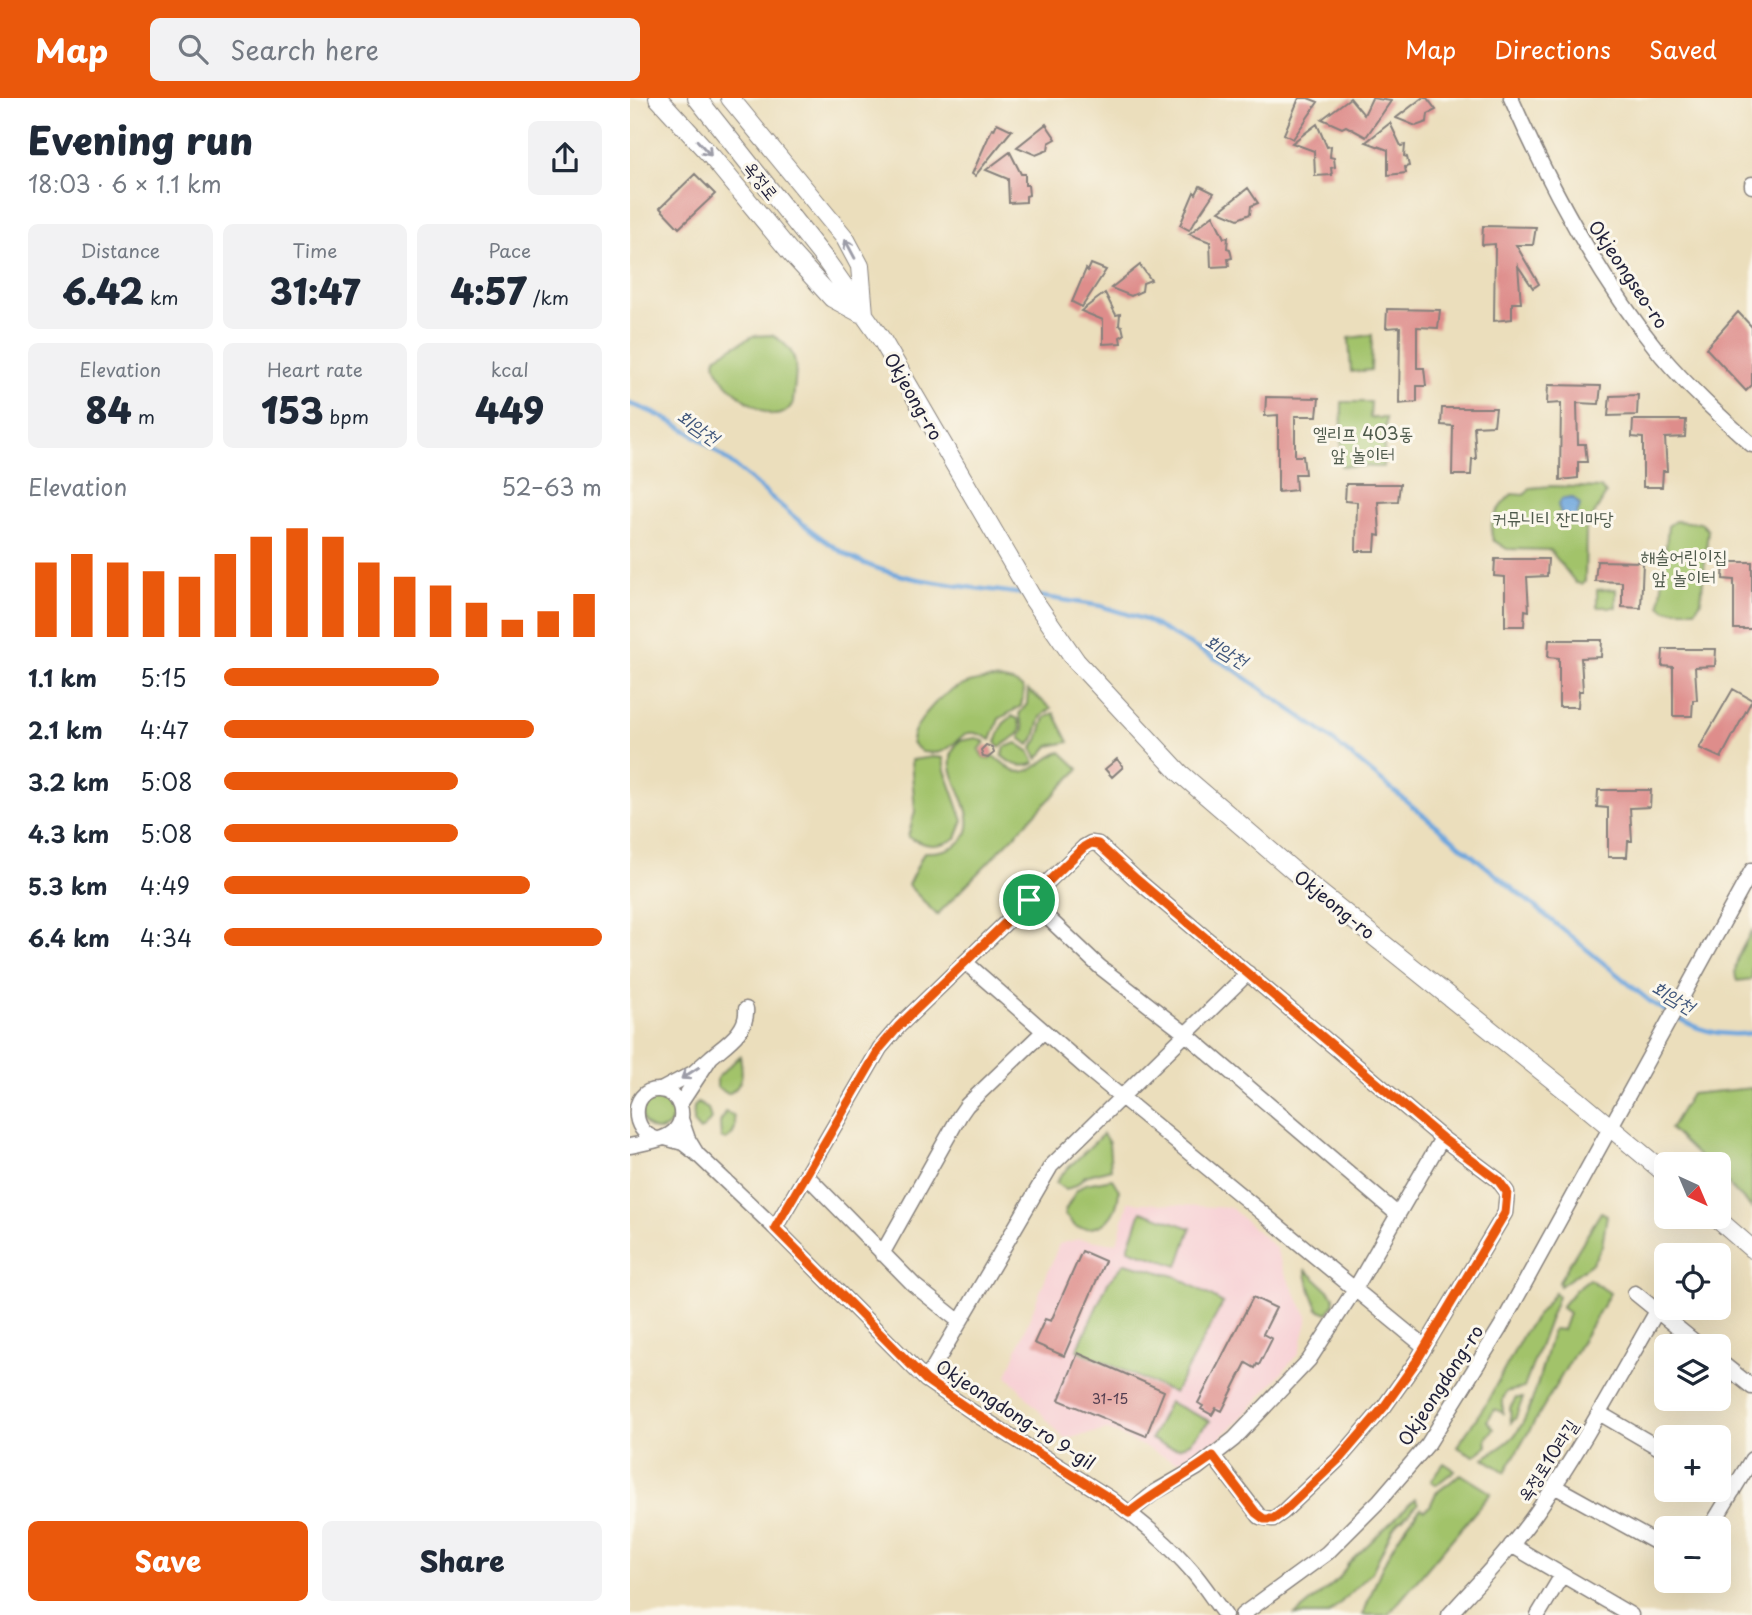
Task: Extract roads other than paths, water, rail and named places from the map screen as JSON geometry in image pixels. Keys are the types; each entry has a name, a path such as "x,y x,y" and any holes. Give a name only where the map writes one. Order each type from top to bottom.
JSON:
{"main road":[{"path":"659,98 831,298 864,314"},
{"name":"Okjeong-ro","path":"697,98 827,262 882,340 1033,598 1076,661 1180,773 1310,885 1654,1164"},
{"path":"730,98 845,238 860,266 864,314"},
{"path":"1729,1229 1752,1250"}],"street":[{"name":"Okjeongseo-ro","path":"1511,98 1564,209 1620,299 1662,356 1752,445"},
{"path":"775,1228 880,1048 899,1026 1084,847 1091,843 1098,844 1442,1138 1498,1180 1507,1192 1505,1213 1425,1347 1363,1433 1283,1512 1273,1519 1264,1519 1256,1513 1213,1456"},
{"path":"1612,1128 1752,870"},
{"path":"1029,900 1100,967 1186,1034 1397,1214"},
{"path":"965,962 1122,1097 1425,1347"},
{"path":"926,1380 1044,1175 1248,972"},
{"path":"697,1154 683,1143 641,1133 634,1106 693,1073 743,1028 747,1020 747,1009"},
{"path":"882,1254 960,1115 1044,1031"},
{"path":"680,1104 711,1057"},
{"path":"661,1090 675,1097 680,1104 681,1119 697,1154"},
{"path":"630,1146 673,1133 681,1119"},
{"name":"Okjeongdong-ro","path":"1242,1615 1327,1553 1379,1501 1428,1444 1500,1328 1612,1128"},
{"path":"1129,1513 1155,1492 1213,1456 1240,1434 1309,1360 1355,1289 1442,1138"},
{"name":"Okjeongdong-ro 9-gil","path":"697,1154 775,1228 926,1380 1129,1513 1168,1546 1192,1571 1225,1615"},
{"path":"806,1175 914,1285 960,1322"},
{"path":"1635,1293 1654,1309"},
{"name":"옥정로10라길","path":"1449,1615 1511,1545 1554,1486 1654,1316"},
{"path":"1668,1320 1685,1334"},
{"path":"1731,1370 1752,1387"},
{"path":"1599,1413 1654,1445"},
{"path":"1717,1516 1752,1459"},
{"path":"1554,1486 1654,1541"},
{"path":"1511,1545 1631,1615"},
{"path":"1538,1615 1562,1575"}],"water":[{"path":"1573,498 1580,505 1575,521 1569,524 1564,521 1558,505 1562,499"}],"waterway":[{"name":"회암천","path":"630,404 660,416 715,450 816,534 861,562 882,570 930,581 1023,594"},
{"name":"회암천","path":"1038,596 1101,606 1146,620 1232,668 1321,731 1652,1003 1711,1032 1752,1033"}],"park label":[{"name":"엘리프 403동 앞 놀이터","path":"1363,442"},
{"name":"커뮤니티 잔디마당","path":"1553,517"},
{"name":"해솔어린이집 앞 놀이터","path":"1684,566"}]}
